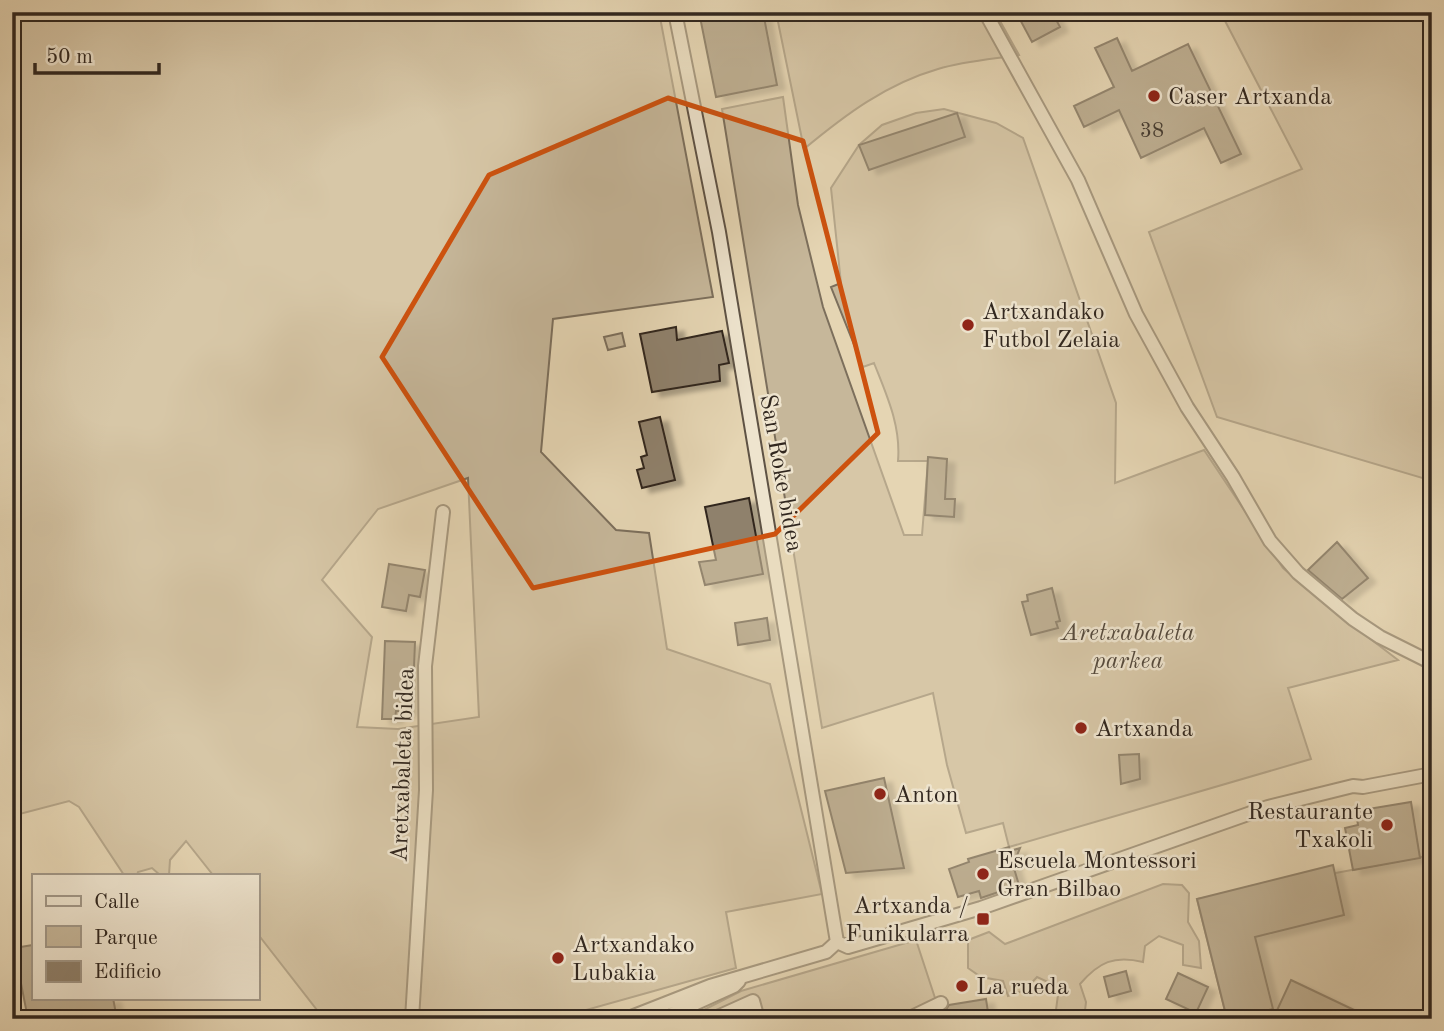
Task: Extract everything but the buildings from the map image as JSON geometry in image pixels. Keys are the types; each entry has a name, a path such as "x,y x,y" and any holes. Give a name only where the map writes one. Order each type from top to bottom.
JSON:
{"street":[{"name":"San Roke bidea","path":"675,12 719,232 837,942"},
{"path":"985,12 1079,180 1136,314 1187,407 1233,477 1270,541 1284,560 1353,620 1432,663"},
{"name":"Aretxabaleta bidea","path":"412,1019 426,790 425,666 443,512"},
{"path":"626,1019 710,986 826,952 837,942 848,947 981,908 1268,807 1353,786 1363,787 1432,774"},
{"path":"661,1019 734,986 746,974"},
{"path":"713,1019 753,1002 758,1019"},
{"path":"908,1019 941,1003"}],"highlighted area":[{"path":"668,98 803,141 878,433 775,534 533,588 382,357 489,175"}],"green space":[{"path":"12,12 659,12 713,297 553,319 541,452 616,530 649,533 667,649 770,684 822,894 726,912 736,968 554,1019 324,1019 259,936 259,874 212,874 186,841 170,860 169,874 159,874 152,868 137,874 123,874 79,807 69,801 12,816","holes":["468,478 479,717 398,729 357,727 372,637 322,580 378,509"]},
{"path":"776,12 995,12 1019,55 948,66 919,75 884,92 851,113 804,149"},
{"path":"1217,12 1432,12 1432,478 1429,480 1217,417 1149,232 1302,169 1223,17"},
{"name":"Aretxabaleta parkea","path":"783,97 798,205 823,307 904,535 922,535 928,461 898,461 895,423 884,387 874,363 863,367 831,287 841,283 831,188 859,145 882,125 916,113 944,109 996,123 1023,138 1116,403 1115,483 1204,450 1283,568 1398,660 1288,688 1311,759 1009,847 1003,823 966,833 947,765 933,693 822,728 722,109"},
{"path":"622,333 625,346 608,350 604,337"},
{"path":"1432,855 1432,1019 1227,1019 1197,899"},
{"path":"1163,884 1182,885 1189,893 1188,922 1199,941 1201,968 1183,965 1183,945 1159,936 1145,946 1143,962 1124,959 1108,962 1094,970 1080,984 1086,1002 1084,1019 1062,1019 1056,1010 1059,987 1037,977 1025,990 1008,996 1003,981 981,977 968,968 968,940 989,932 1005,944"},
{"path":"916,940 936,1001 939,1019 686,1019 741,991"}],"place":[{"name":"Caser Artxanda","path":"1154,96"},
{"name":"Artxandako Futbol Zelaia","path":"968,325"},
{"name":"Artxanda","path":"1081,728"},
{"name":"Anton","path":"880,794"},
{"name":"Restaurante Txakoli","path":"1387,825"},
{"name":"Escuela Montessori Gran Bilbao","path":"983,874"},
{"name":"Artxanda / Funikularra","path":"983,919"},
{"name":"Artxandako Lubakia","path":"558,958"},
{"name":"La rueda","path":"962,986"}]}
